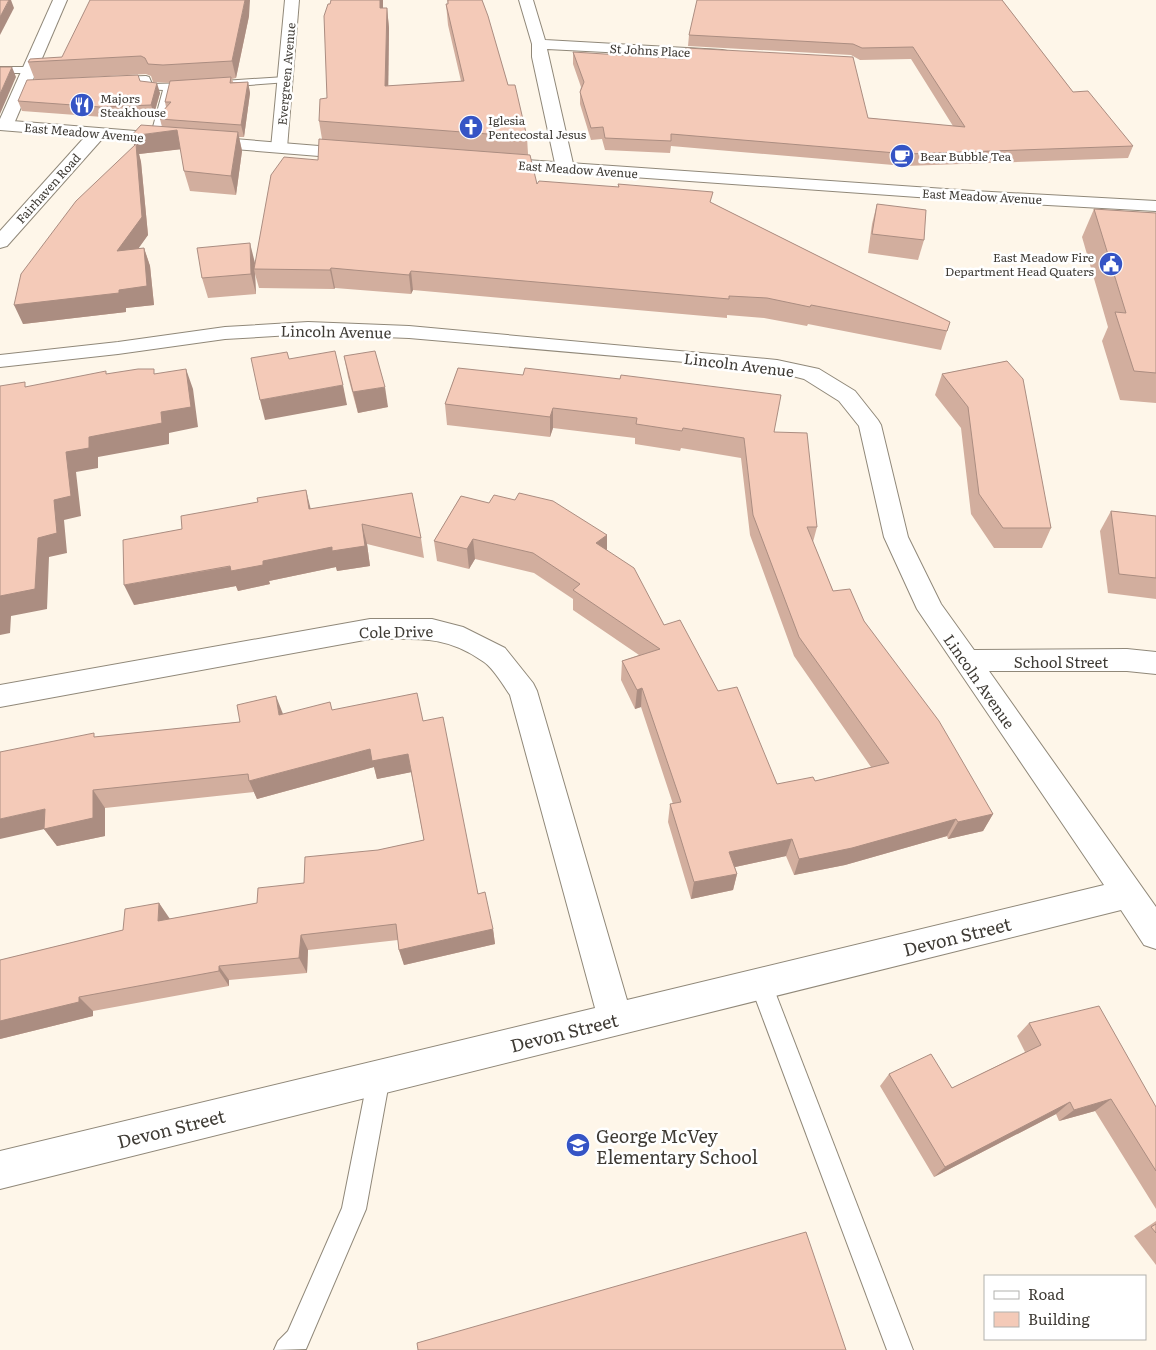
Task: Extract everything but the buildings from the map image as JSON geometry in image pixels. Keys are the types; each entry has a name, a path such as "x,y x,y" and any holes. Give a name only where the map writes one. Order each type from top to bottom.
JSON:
{"street":[{"path":"2,125 28,80 60,0"},
{"name":"Evergreen Avenue","path":"279,148 292,0"},
{"path":"526,0 539,44 540,57 565,168"},
{"name":"St Johns Place","path":"539,44 732,55"},
{"name":"East Meadow Avenue","path":"2,125 368,154"},
{"name":"Fairhaven Road","path":"0,242 97,134"},
{"name":"East Meadow Avenue","path":"476,162 974,196 1156,206"},
{"name":"Lincoln Avenue","path":"0,360 118,348 224,334 308,328 410,332 696,357 777,366 811,374 846,396 870,425 896,537 930,609 1156,934"},
{"name":"Cole Drive","path":"0,696 370,629 432,628 462,638 495,656 523,691 615,1020"},
{"name":"School Street","path":"966,661 1127,660 1156,663"},
{"name":"Devon Street","path":"0,1170 1128,894"}],"lane":[{"path":"0,70 28,80"},
{"path":"108,81 146,79 148,87 168,88 285,80"},
{"path":"156,138 168,88"},
{"path":"761,984 900,1350"},
{"path":"287,1350 297,1340 354,1209 379,1077"}],"place":[{"name":"Majors Steakhouse","path":"82,105"},
{"name":"Iglesia Pentecostal Jesus","path":"471,127"},
{"name":"Bear Bubble Tea","path":"902,156"},
{"name":"East Meadow Fire Department Head Quaters","path":"1111,264"},
{"name":"George McVey Elementary School","path":"578,1145"}]}
